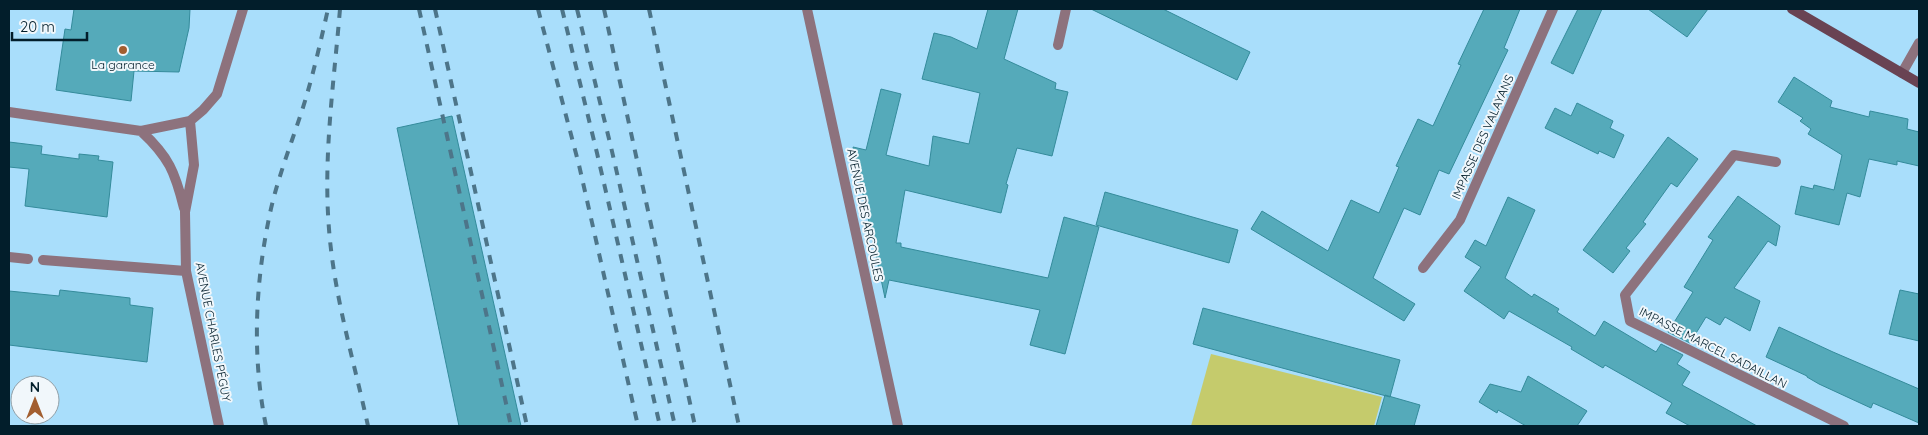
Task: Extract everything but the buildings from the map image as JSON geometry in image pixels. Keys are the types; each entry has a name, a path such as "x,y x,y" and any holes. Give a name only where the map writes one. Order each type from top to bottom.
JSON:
{"main road":[{"path":"1792,9 1919,83"}],"street":[{"path":"9,112 141,131 190,121 217,94 243,9"},
{"name":"AVENUE DES ARCOULES","path":"807,9 898,426"},
{"path":"1058,45 1066,9"},
{"name":"IMPASSE DES VALAYANS","path":"1423,268 1460,220 1553,9"},
{"path":"1902,73 1919,43"},
{"name":"AVENUE CHARLES PÉGUY","path":"190,121 194,165 185,212 186,271 219,426"},
{"name":"AVENUE CHARLES PÉGUY","path":"141,131 159,147 176,176 185,212"},
{"name":"IMPASSE MARCEL SADAILLAN","path":"1776,162 1734,155 1625,295 1630,321 1844,426"},
{"path":"9,257 28,259"},
{"path":"43,260 186,271"}],"green space":[{"path":"1211,354 1382,397 1374,426 1191,426"}],"railway":[{"path":"266,426 257,348 258,296 264,244 276,188 308,90 328,9"},
{"path":"340,9 328,147 329,229 335,279 368,426"},
{"path":"419,9 511,426"},
{"path":"435,9 527,426"},
{"path":"538,9 579,165 638,426"},
{"path":"562,9 660,426"},
{"path":"577,9 611,147 675,426"},
{"path":"604,9 695,426"},
{"path":"649,9 739,426"}],"place":[{"name":"La garance","path":"123,50"}]}
